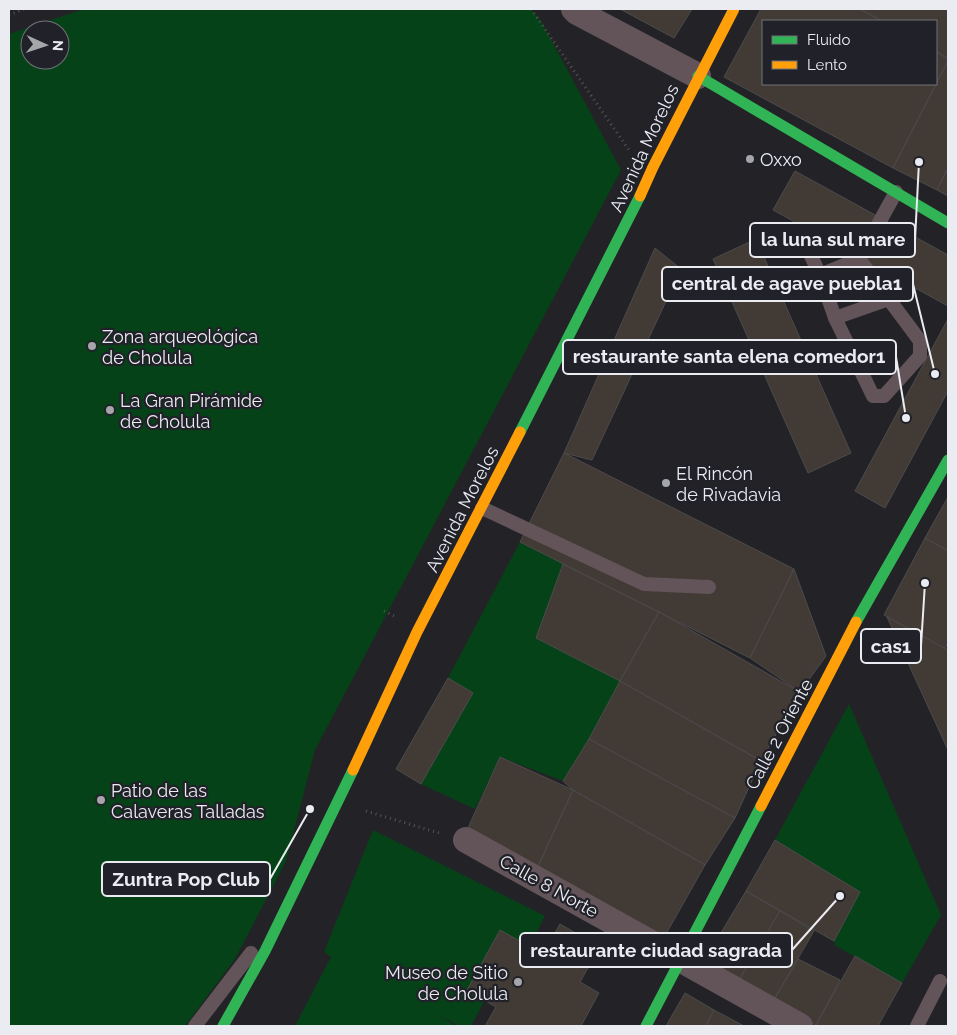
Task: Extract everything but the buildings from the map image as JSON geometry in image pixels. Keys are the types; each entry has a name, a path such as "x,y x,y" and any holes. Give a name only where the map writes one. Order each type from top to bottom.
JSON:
{"main road":[{"name":"Avenida Morelos","path":"223,1026 265,951 338,803 417,632 632,215 652,167 734,9"},
{"path":"698,76 948,223"},
{"name":"Calle 2 Oriente","path":"646,1026 854,626 948,460"}],"street":[{"path":"574,9 576,12 698,76"},
{"name":"Calle 8 Norte","path":"466,840 800,1026"}],"lane":[{"path":"820,275 859,259 896,192"},
{"path":"804,241 820,275 835,318 873,396 884,396 920,356 920,342 859,259"},
{"path":"835,318 889,299"},
{"path":"482,508 644,584 709,587"},
{"path":"195,1026 288,904"},
{"path":"917,1026 940,981"}],"path":[{"path":"9,16 24,9"},
{"path":"531,9 631,153"},
{"path":"384,611 389,613"},
{"path":"338,803 466,840"}],"green space":[{"path":"84,9 531,9 541,21 621,170 315,750 286,861 235,959 185,1026 9,1026 9,34 20,30 20,70 70,70 70,20 51,20"},
{"path":"520,542 563,564 537,638 620,681 585,746 563,781 500,757 475,809 421,784 396,769 448,678"},
{"path":"849,704 941,915 902,983 836,946 834,941 860,892 775,840"},
{"path":"373,830 545,916 529,947 467,990 485,1000 471,1026 459,1026 436,1014 456,1026 295,1026 331,957 324,952"}],"traffic: fast":[{"path":"698,76 948,223"},
{"path":"520,432 640,196"},
{"path":"856,622 948,460"},
{"path":"223,1026 265,951 353,770"},
{"path":"646,1026 761,806"}],"traffic: slow":[{"path":"640,196 734,9"},
{"path":"353,770 417,632 520,432"},
{"path":"761,806 856,622"}],"place":[{"name":"Oxxo","path":"750,159"},
{"name":"la luna sul mare","path":"919,162"},
{"name":"Zona arqueológica de Cholula","path":"92,346"},
{"name":"central de agave puebla1","path":"935,374"},
{"name":"La Gran Pirámide de Cholula","path":"110,410"},
{"name":"restaurante santa elena comedor1","path":"906,418"},
{"name":"El Rincón de Rivadavia","path":"666,483"},
{"name":"cas1","path":"925,583"},
{"name":"Patio de las Calaveras Talladas","path":"101,800"},
{"name":"Zuntra Pop Club","path":"310,809"},
{"name":"restaurante ciudad sagrada","path":"840,896"},
{"name":"Museo de Sitio de Cholula","path":"518,982"}]}
